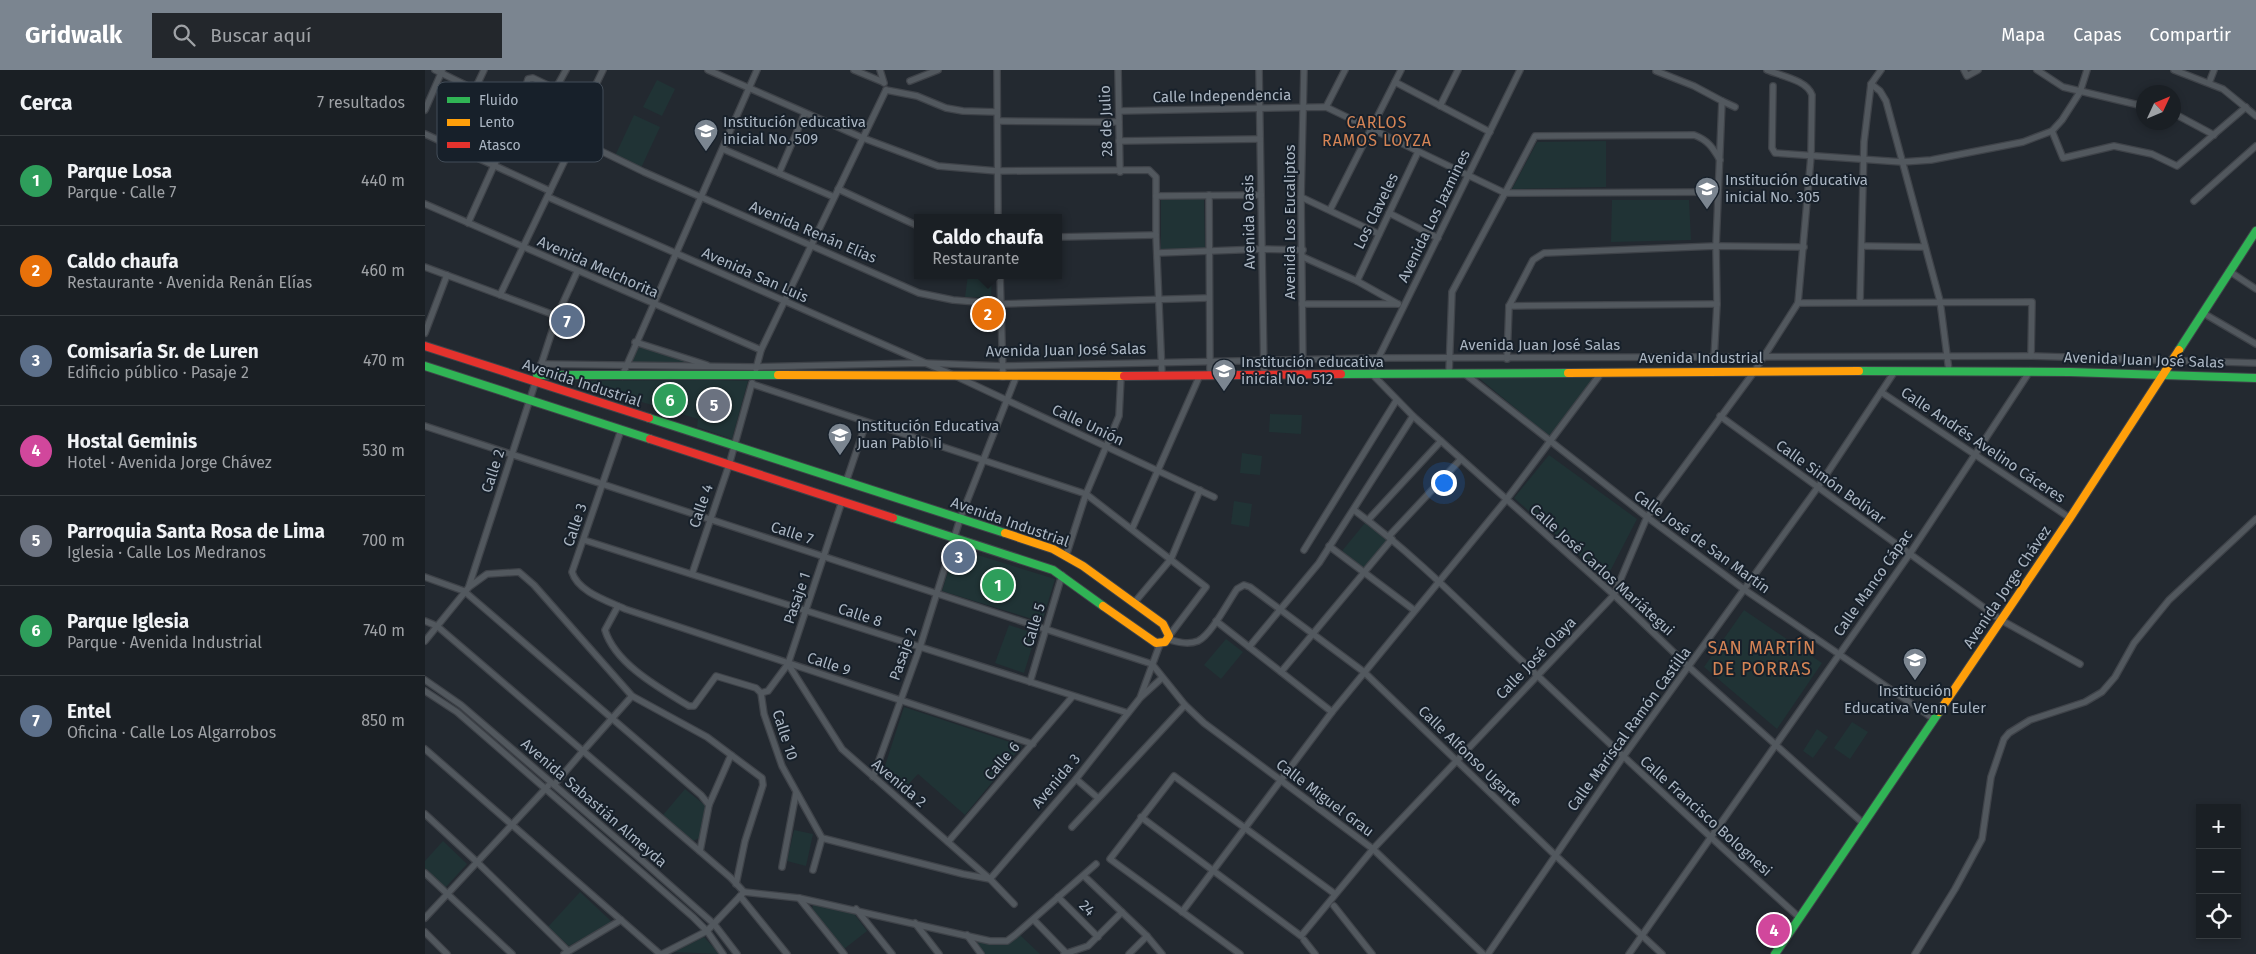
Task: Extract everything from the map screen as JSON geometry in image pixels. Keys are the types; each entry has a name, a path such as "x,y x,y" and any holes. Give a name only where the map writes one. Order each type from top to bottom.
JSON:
{"street":[{"name":"Avenida Renán Elías","path":"435,70 461,82"},
{"path":"478,82 484,70"},
{"path":"559,82 566,70"},
{"path":"597,82 603,70"},
{"path":"708,70 863,138 938,166 997,172 1120,172 1149,170 1154,173 1157,177 1156,235 1162,376"},
{"path":"622,376 635,342 757,70"},
{"path":"854,70 883,82"},
{"path":"879,70 886,90 917,96 946,108 963,111 997,112"},
{"path":"910,81 938,70"},
{"path":"997,70 998,214"},
{"name":"28 de Julio","path":"1118,70 1120,172"},
{"name":"Avenida Oasis","path":"1259,70 1263,374"},
{"name":"Avenida Los Eucaliptos","path":"1303,374 1301,197 1304,70"},
{"path":"1345,70 1326,107 1505,193 1718,192"},
{"path":"1330,210 1401,70"},
{"path":"1440,106 1458,70"},
{"name":"Avenida Los Jazmines","path":"1371,373 1401,304 1438,238 1520,70"},
{"path":"1767,70 1810,89 1812,96 1811,156 1798,303 2032,302 2031,356"},
{"path":"1861,302 1864,142 1871,84 1881,70"},
{"path":"1964,70 1967,76 1977,70"},
{"path":"2037,70 2063,87 2136,104"},
{"path":"1773,86 1772,148 1775,153 1902,162 1931,160 2023,142 2052,131 2080,92 2087,70"},
{"path":"2174,70 2223,89 2256,116"},
{"path":"2209,83 2214,70"},
{"path":"1656,71 1694,86 1735,107"},
{"path":"528,82 530,77 542,82"},
{"path":"1395,82 1490,132"},
{"path":"425,110 437,83"},
{"path":"1871,84 1880,91 1885,101 1940,301 1949,371"},
{"name":"Calle 4","path":"692,574 709,519 729,465 761,350 886,90"},
{"path":"1714,358 1722,101"},
{"name":"Calle Independencia","path":"1119,110 1259,110 1326,107"},
{"path":"2052,131 2063,158 2114,146 2152,154 2177,166 2246,107"},
{"path":"779,173 805,113"},
{"path":"2181,117 2214,135"},
{"path":"998,121 1119,122"},
{"name":"Avenida San Luis","path":"425,134 437,139"},
{"path":"1449,373 1453,292 1535,136 1694,135 1704,139 1712,146 1720,160"},
{"path":"1119,141 1260,139"},
{"path":"2194,200 2256,146"},
{"path":"723,149 834,197"},
{"name":"Avenida Renán Elías","path":"603,152 919,293 953,300 1001,304 1208,298"},
{"name":"Los Claveles","path":"1357,281 1418,152"},
{"name":"Avenida San Luis","path":"487,162 549,194 676,253 923,364 953,375"},
{"path":"468,223 495,162"},
{"path":"500,295 563,162"},
{"path":"838,189 914,224"},
{"path":"1209,195 1208,298 1210,375"},
{"path":"1156,196 1261,195"},
{"path":"1301,197 1379,234"},
{"name":"Avenida Melchorita","path":"425,204 577,272 761,350"},
{"path":"1389,213 1438,238"},
{"name":"Avenida Jorge Chávez","path":"1775,954 2070,518 2256,231"},
{"path":"1062,237 1156,235"},
{"path":"1507,359 1509,306 1533,260 1544,253 1717,246 1804,247"},
{"path":"1862,246 1925,247"},
{"path":"1157,252 1261,249 1303,254 1401,304"},
{"path":"425,267 557,316"},
{"path":"2229,271 2256,289"},
{"name":"Calle 2","path":"466,589 557,316 577,272"},
{"path":"425,333 447,275"},
{"path":"1000,279 1003,377"},
{"name":"Calle José Olaya","path":"1302,938 1335,894 1373,849 1536,674 1614,595 1647,518 1764,357 1798,303"},
{"path":"1302,304 1401,304"},
{"path":"1509,306 1717,304"},
{"path":"2203,313 2256,344"},
{"path":"635,342 713,367"},
{"name":"Avenida Industrial","path":"425,346 536,378 734,446 1053,549 1066,556 1163,624 1165,640 1156,643 1053,570 425,366"},
{"name":"Avenida Juan José Salas","path":"541,364 756,368 923,364 1003,366 1377,358 1451,360 2031,356 2256,362"},
{"path":"837,365 837,376"},
{"name":"Calle Mariscal Ramón Castilla","path":"1488,954 1623,757 1818,487 1895,371"},
{"name":"Avenida Juan José Salas","path":"2030,371 2163,373 2256,378"},
{"name":"Avenida Industrial","path":"1371,373 2030,371"},
{"name":"Calle Manco Cápac","path":"1629,954 1909,555 1976,456 2030,371"},
{"name":"Calle José de San Martín","path":"1464,372 1647,518 1745,590 1934,719"},
{"path":"1182,912 1332,712 1506,500 1602,372"},
{"name":"Avenida Juan José Salas","path":"536,378 622,376 753,380 837,376 953,375 1016,377 1371,373"},
{"name":"Calle José Carlos Mariátegui","path":"1371,373 1396,401 1614,595 1689,667 1864,824"},
{"name":"Calle Unión","path":"953,375 1106,448 1214,496"},
{"path":"1132,529 1200,375"},
{"path":"1066,556 1086,494 1119,416 1121,376"},
{"name":"Pasaje 2","path":"873,777 920,647 960,519 1016,377"},
{"path":"753,380 866,422 1086,494 1171,559"},
{"name":"Calle Andrés Avelino Cáceres","path":"1881,392 2070,518"},
{"path":"1304,550 1396,401"},
{"path":"1249,647 1278,609 1319,563 1413,416"},
{"name":"Calle Simón Bolívar","path":"1720,416 2001,620 2080,664"},
{"path":"846,482 866,422"},
{"name":"Calle 7","path":"425,426 1152,664"},
{"name":"Calle 3","path":"618,606 585,589 574,578 572,572 621,430"},
{"path":"1368,520 1441,441"},
{"path":"1281,672 1391,537 1461,459"},
{"path":"1134,603 1171,559 1200,490"},
{"name":"Pasaje 1","path":"761,693 768,691 788,664 843,502"},
{"name":"Calle Francisco Bolognesi","path":"1354,510 1391,537 1623,757 1800,918"},
{"path":"1915,954 1955,889 1981,840 1987,816 1990,782 2004,739 2009,733 2030,720 2085,702 2102,692 2115,677 2134,643 2169,600 2256,519"},
{"name":"Calle 8","path":"583,540 1128,713"},
{"path":"1329,546 1414,610"},
{"name":"Avenida 3","path":"1140,698 1152,664 1165,640 1206,587 1171,559"},
{"path":"425,641 466,589 487,574 519,572 534,585 632,696 707,737 762,778 763,785 745,841 737,884"},
{"name":"Calle 5","path":"1029,682 1062,575"},
{"path":"425,577 466,589 701,795 709,805"},
{"name":"Calle Alfonso Ugarte","path":"1216,621 1237,589 1244,585 1250,587 1313,633 1364,672 1555,855 1662,954"},
{"name":"Calle 9","path":"618,606 1033,744"},
{"name":"Calle 10","path":"618,606 605,630 608,639 637,672 682,702 694,706 716,676 756,688 761,693 764,714 776,749 796,793 822,838"},
{"path":"425,621 437,626 737,884 742,894 787,954"},
{"path":"1165,640 1190,643 1198,641 1206,636 1216,621 1332,712"},
{"name":"Avenida 2","path":"788,664 842,749 990,879 1014,904"},
{"name":"Calle Miguel Grau","path":"1152,664 1185,705 1238,749 1373,849 1483,954"},
{"name":"Avenida 3","path":"990,879 1076,779 1140,698 1162,678"},
{"name":"Avenida Sabastián Almeyda","path":"425,680 461,705 714,924 737,954"},
{"name":"Avenida Sabastián Almeyda","path":"425,690 457,712 707,931 723,954"},
{"path":"425,918 583,751 632,696"},
{"name":"Calle 6","path":"948,842 1073,696"},
{"path":"1072,827 1185,705"},
{"path":"425,749 661,954 707,931 742,894"},
{"path":"700,851 709,805 731,755"},
{"path":"1240,954 1109,859 1174,776 1335,894"},
{"path":"1076,779 1098,798"},
{"path":"782,867 796,793"},
{"path":"425,814 477,862 566,953 621,920"},
{"path":"1141,817 1302,938 1315,954"},
{"path":"813,870 822,838 963,874 990,879"},
{"path":"742,894 799,898 856,909 997,942 1007,941 1085,876 1096,864"},
{"path":"425,873 512,954"},
{"path":"1085,876 1147,936 1162,954"},
{"name":"24","path":"1059,897 1098,937"},
{"path":"799,898 844,954"},
{"path":"1334,906 1372,954"},
{"path":"856,909 892,954"},
{"path":"1033,920 1065,954 1088,946 1122,912"},
{"path":"915,923 939,954"},
{"path":"425,932 447,954"},
{"path":"967,935 981,954"},
{"path":"1129,954 1147,936"}],"shaded area":[{"path":"657,80 675,89 662,116 643,107"},
{"path":"634,115 660,127 641,168 615,156"},
{"path":"1606,141 1606,187 1512,189 1537,142"},
{"path":"1161,199 1204,199 1205,250 1161,250"},
{"path":"1612,200 1689,200 1691,240 1611,242"},
{"path":"967,279 992,279 991,298 965,297"},
{"path":"635,346 700,365 629,363"},
{"path":"1596,377 1550,437 1479,378"},
{"path":"572,381 748,381 732,439 697,427 698,419","holes":["711,400 727,411 726,418 706,419"]},
{"path":"1270,414 1302,415 1301,434 1269,432"},
{"path":"1242,453 1262,456 1260,475 1240,473"},
{"path":"1549,455 1637,519 1606,579 1514,498"},
{"path":"1234,501 1252,504 1249,527 1231,524"},
{"path":"1365,523 1388,540 1364,568 1342,551"},
{"path":"955,548 1055,579 1042,622 942,591"},
{"path":"1744,610 1822,663 1777,729 1704,667"},
{"path":"1009,625 1036,634 1024,673 995,663"},
{"path":"1226,639 1243,652 1221,679 1204,665"},
{"path":"904,707 1022,746 965,815 918,774 903,790 883,772"},
{"path":"1852,722 1868,732 1850,759 1834,748"},
{"path":"1817,729 1828,737 1813,758 1803,751"},
{"path":"685,789 707,807 699,838 693,841 663,815"},
{"path":"794,830 813,834 806,866 787,861"},
{"path":"443,841 467,864 444,889 425,871 425,861"},
{"path":"580,892 612,922 569,946 548,927"},
{"path":"818,903 852,911 867,931 844,949 812,912 813,904"},
{"path":"1020,935 1040,954 985,954 976,943 981,941 1005,945"},
{"path":"704,937 720,954 674,952"}],"traffic: fast":[{"path":"2179,350 2256,231"},
{"path":"425,366 650,439"},
{"path":"1859,371 2070,372 2256,378"},
{"path":"1341,374 1568,373"},
{"path":"537,375 778,375"},
{"path":"649,418 1005,533"},
{"path":"893,518 1053,570 1103,606"},
{"path":"1775,954 1939,712"}],"traffic: slow":[{"path":"1939,712 2070,518 2179,350"},
{"path":"1568,373 1859,371"},
{"path":"778,375 1124,376"},
{"path":"1005,533 1053,549 1083,566 1163,624 1169,636 1165,642 1156,643 1103,606"}],"traffic: jam":[{"path":"425,346 649,418"},
{"path":"1124,376 1341,374"},
{"path":"650,439 893,518"}],"place":[{"name":"Institución educativa inicial No. 509","path":"706,152"},
{"name":"Institución educativa inicial No. 305","path":"1707,210"},
{"name":"Caldo chaufa","path":"988,314"},
{"name":"Entel","path":"567,321"},
{"name":"Institución educativa inicial No. 512","path":"1224,392"},
{"name":"Parque Iglesia","path":"670,400"},
{"name":"Parroquia Santa Rosa de Lima","path":"714,405"},
{"name":"Institución Educativa Juan Pablo Ii","path":"840,456"},
{"name":"Comisaría Sr. de Luren","path":"959,557"},
{"name":"Parque Losa","path":"998,585"},
{"name":"Institución Educativa Venn Euler","path":"1915,681"},
{"name":"Hostal Geminis","path":"1774,930"}],"district":[{"name":"CARLOS RAMOS LOYZA","path":"1377,131"},
{"name":"SAN MARTÍN DE PORRAS","path":"1762,658"}]}
